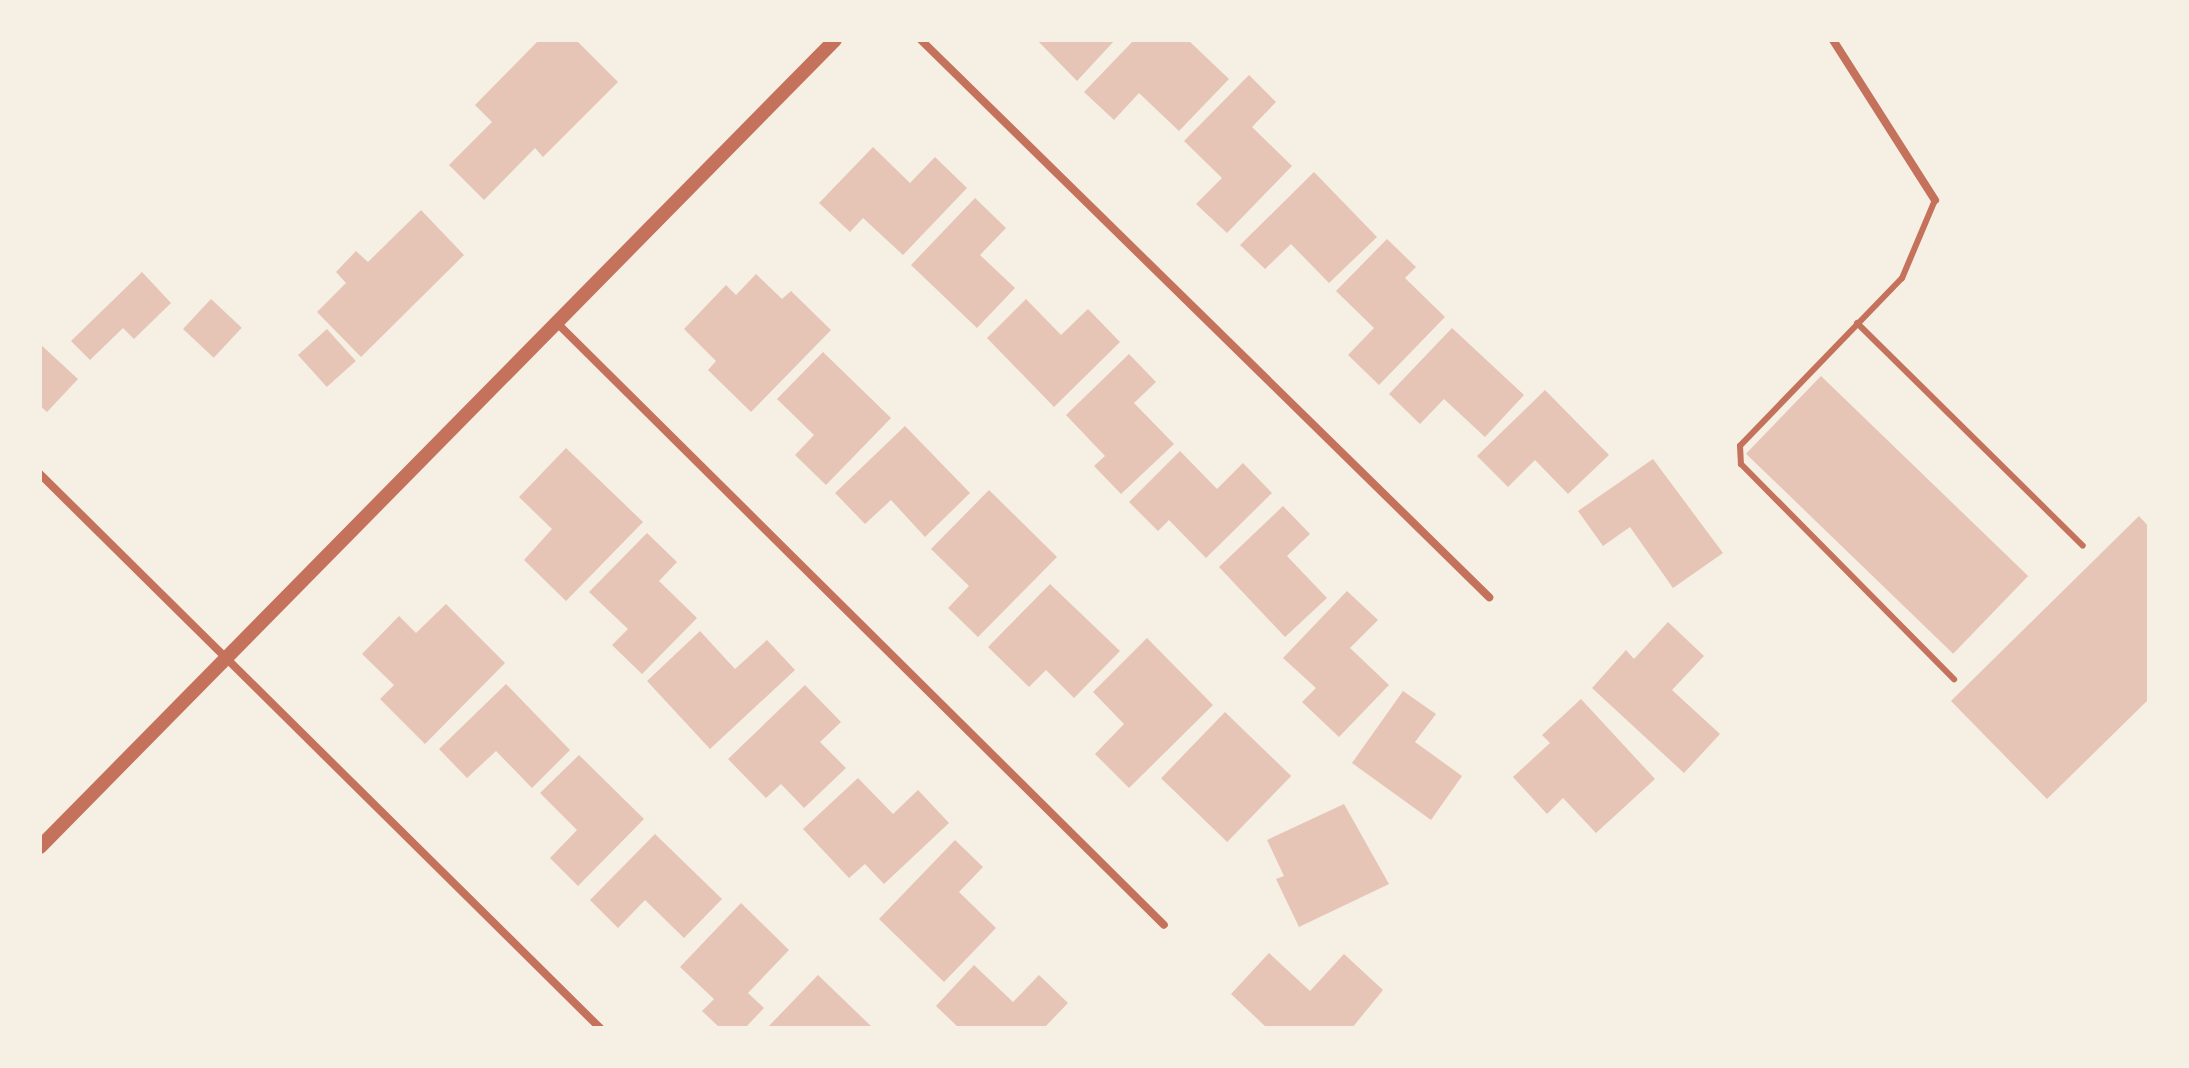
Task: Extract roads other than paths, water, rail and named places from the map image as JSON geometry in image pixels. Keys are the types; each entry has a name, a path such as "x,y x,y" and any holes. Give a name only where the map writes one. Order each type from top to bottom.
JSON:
{"street":[{"path":"40,847 229,659 835,40"},
{"path":"921,40 1489,597"},
{"path":"1833,40 1935,200"},
{"path":"556,322 1164,925"},
{"path":"40,474 600,1028"}],"lane":[{"path":"1935,200 1902,278 1755,426 1740,446 1741,464 1954,679"},
{"path":"1857,323 2083,546"}]}
